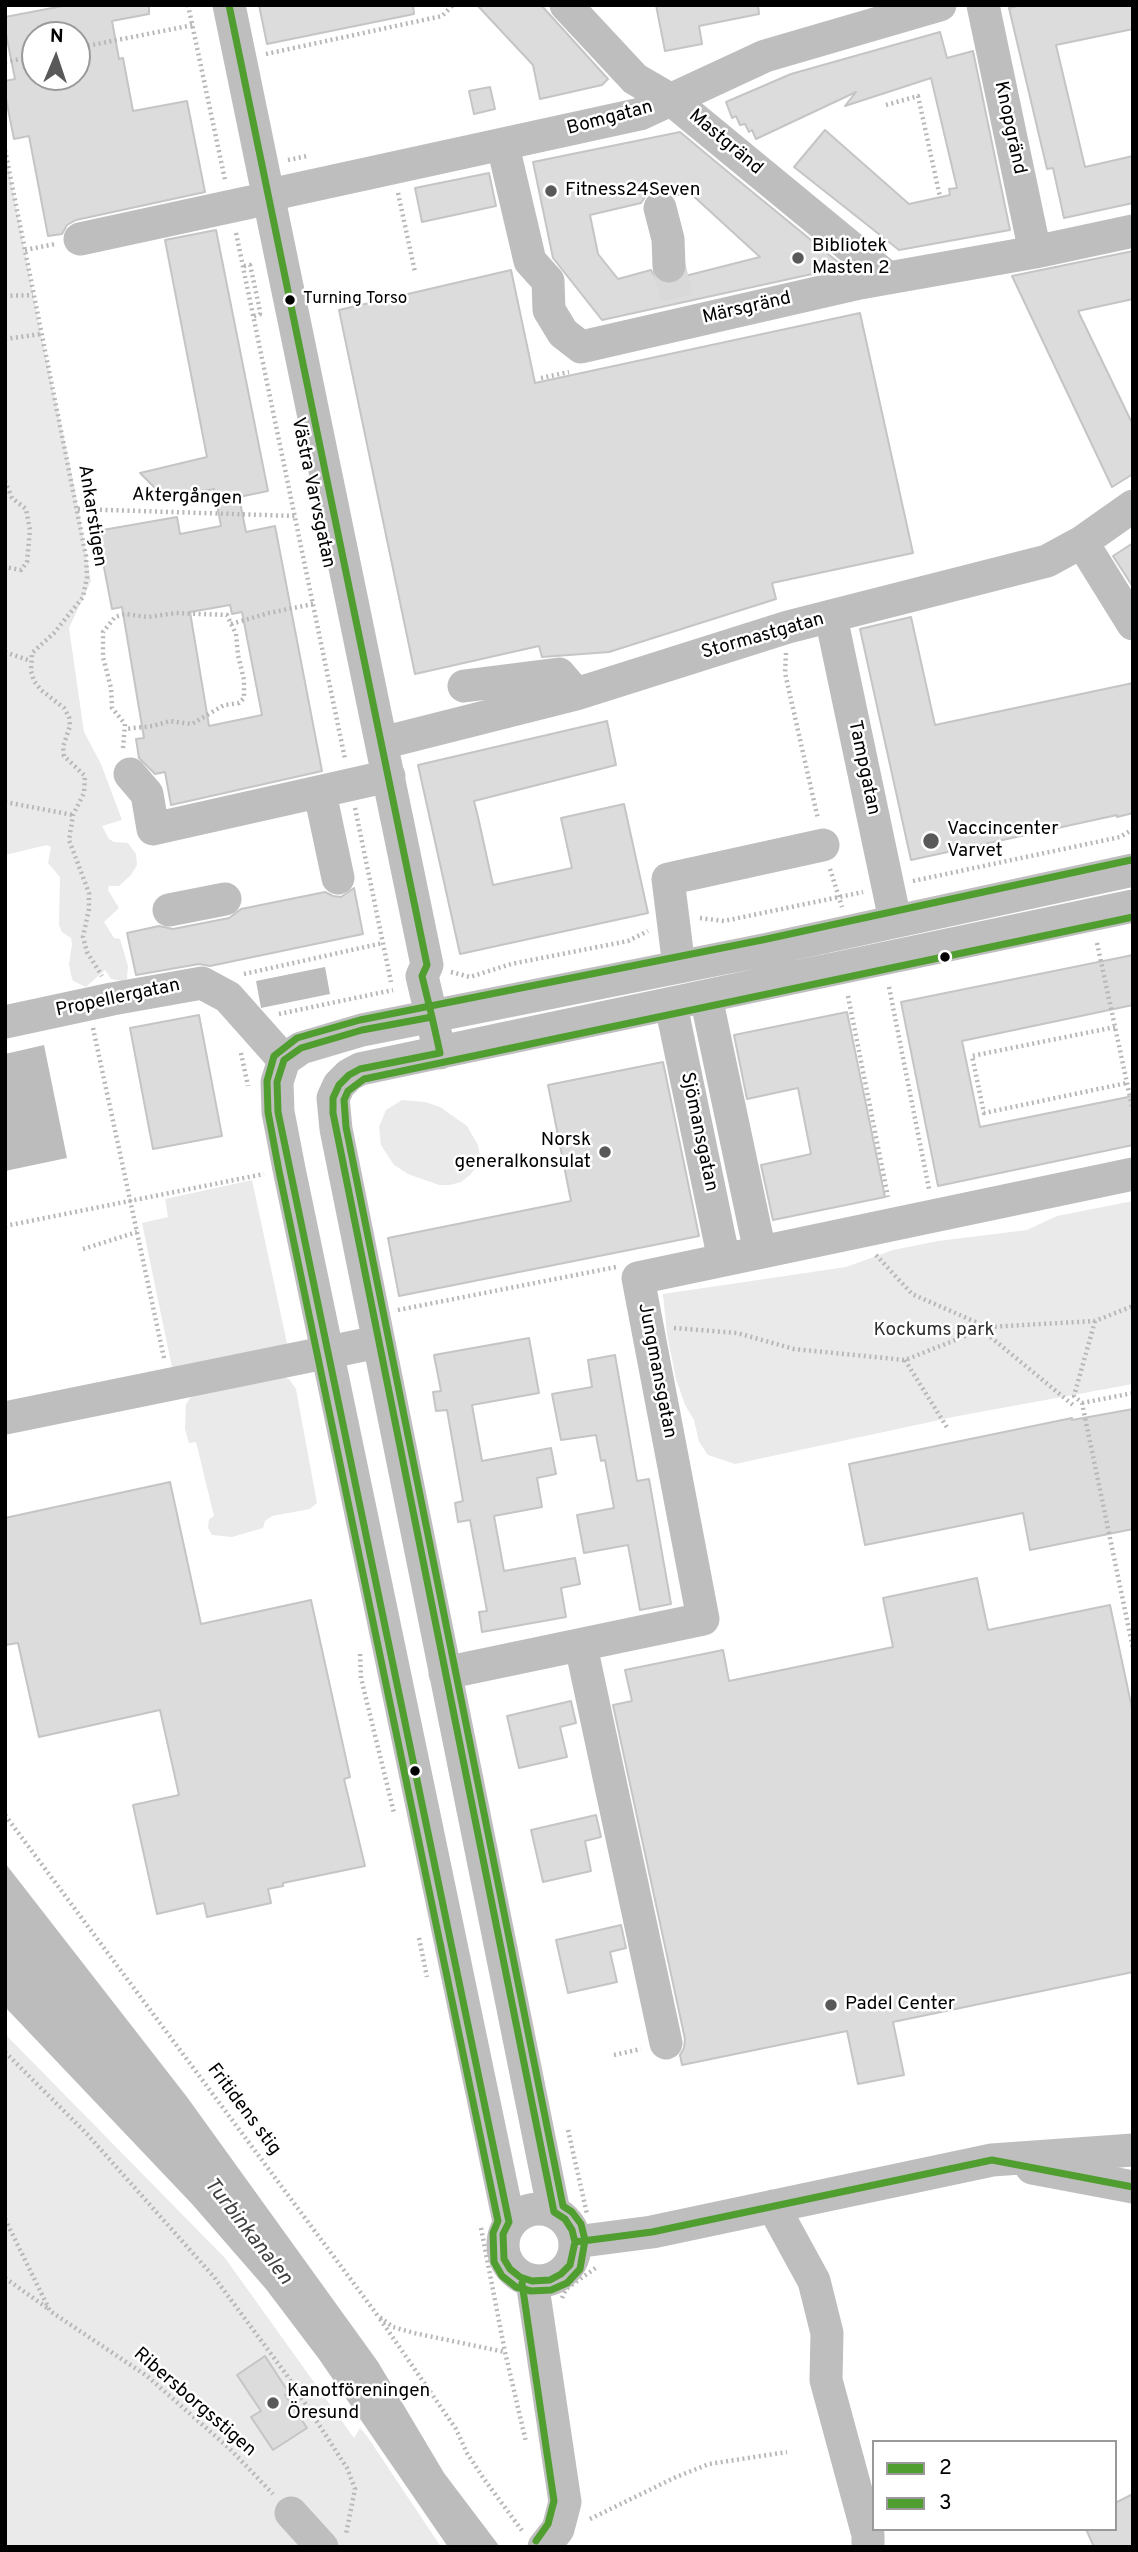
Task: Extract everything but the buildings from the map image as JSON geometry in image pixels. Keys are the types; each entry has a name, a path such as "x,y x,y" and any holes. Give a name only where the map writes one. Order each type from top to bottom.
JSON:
{"street":[{"name":"Västra Varvsgatan","path":"229,5 250,201 358,784 411,967 407,979 432,1017 440,1053"},
{"name":"Mastgränd","path":"566,5 635,79 673,100 888,278"},
{"name":"Bomgatan","path":"80,239 640,114 765,56 940,5"},
{"name":"Knopgränd","path":"983,5 1035,252"},
{"name":"Västra Varvsgatan","path":"201,15 250,201 382,743 358,784"},
{"name":"Märsgränd","path":"503,146 530,261 548,281 549,310 563,333 581,347 681,314 1035,252 1133,231"},
{"path":"660,208 668,239 668,266"},
{"name":"Stormastgatan","path":"382,743 576,694 788,627 1047,561 1082,542 1133,506"},
{"path":"1082,542 1133,624"},
{"name":"Tampgatan","path":"831,617 895,920"},
{"path":"464,686 559,674 576,694"},
{"path":"130,775 147,794 153,829 358,784 338,878"},
{"path":"678,967 668,879 823,845"},
{"path":"509,2222 278,1112 277,1082 284,1060 319,1041 1133,870"},
{"path":"169,910 225,899"},
{"path":"554,2212 333,1114 333,1098 338,1084 360,1069 1133,906"},
{"name":"Propellergatan","path":"5,1023 202,983 228,997 284,1060"},
{"name":"Sjömansgatan","path":"706,997 760,1252"},
{"name":"Sjömansgatan","path":"671,1004 724,1260"},
{"name":"Jungmansgatan","path":"445,1673 703,1619 638,1278 1133,1174"},
{"path":"5,1418 378,1342"},
{"path":"581,1646 666,2043"},
{"path":"575,2242 652,2232 992,2160 1133,2150"},
{"path":"992,2160 1133,2187"},
{"path":"773,2206 814,2281 827,2333 826,2380 868,2535 868,2547"},
{"path":"541,2208 554,2212 565,2219 572,2230 575,2253 570,2265 550,2280 531,2281 520,2277 510,2269 502,2246 503,2234 509,2222 531,2209 541,2208"},
{"path":"531,2281 565,2502 558,2529 534,2540"}],"path":[{"path":"188,5 201,15 250,201 243,266 313,604 358,784 383,943 407,979"},
{"path":"258,56 442,16 453,5"},
{"path":"91,44 201,15"},
{"path":"886,105 918,96 940,197"},
{"name":"Ankarstigen","path":"5,150 86,556 87,577 83,597 54,633 32,653 30,660"},
{"path":"280,161 320,153"},
{"path":"393,168 415,272"},
{"path":"243,266 250,265 261,306 260,314 254,316"},
{"path":"5,296 33,295"},
{"path":"5,340 41,334"},
{"path":"5,481 12,498 26,509 30,530 27,562 21,570 5,567"},
{"name":"Aktergången","path":"78,509 295,516"},
{"path":"232,624 313,604"},
{"path":"125,729 170,721 195,723 214,709 239,703 244,698 244,680 236,634 227,615 206,613 147,617 125,614 115,617 103,632 103,657 111,688 112,708 121,718 125,729 123,763 130,775"},
{"path":"5,652 30,660 34,681 64,708 70,726 63,747 64,756 85,776 86,783 73,815 69,840 89,893 89,909 83,937 87,952 99,968 100,1002 130,1201 169,1383"},
{"path":"5,802 73,815"},
{"path":"393,990 407,979 447,971 470,978 511,964 628,941 657,926 673,922 691,918 724,921 1120,837 1133,830"},
{"path":"202,983 383,943"},
{"path":"1097,943 1133,1111"},
{"path":"889,987 934,1215"},
{"path":"848,996 893,1224"},
{"path":"1115,1027 972,1056 981,1102 984,1113 1127,1083"},
{"path":"5,1226 265,1174"},
{"path":"83,1249 137,1232"},
{"path":"869,1248 912,1294 988,1327"},
{"path":"393,1311 592,1270 620,1267 638,1278"},
{"path":"668,1328 737,1333 794,1349 905,1360 988,1327 1095,1321 1133,1307"},
{"path":"1095,1321 1074,1396 1082,1403 1133,1649"},
{"path":"982,1330 1073,1405"},
{"path":"905,1360 947,1429"},
{"path":"1082,1403 1133,1393"},
{"name":"Fritidens stig","path":"5,1815 378,2316 393,2327 414,2333 505,2352"},
{"path":"5,2052 87,2134 214,2277 286,2374 341,2457 355,2489 343,2547"},
{"path":"5,2220 50,2311"},
{"path":"561,2301 566,2289 598,2266"},
{"name":"Ribersborgsstigen","path":"5,2278 147,2375 230,2449 304,2535"},
{"path":"378,2316 450,2421 484,2479 534,2540"},
{"path":"590,2519 709,2464 787,2452"}],"green space":[{"path":"5,150 74,485 91,581 69,628 84,732 101,764 122,820 102,826 109,839 128,843 136,854 137,865 131,875 119,886 109,886 108,890 119,908 104,922 114,938 120,939 128,966 127,979 111,979 105,970 86,987 73,981 71,975 69,964 72,944 71,938 62,932 59,925 60,877 48,863 51,847 47,845 5,855"},
{"path":"402,1100 425,1102 440,1107 467,1126 478,1145 480,1156 470,1175 461,1182 439,1185 408,1174 394,1165 381,1145 379,1127 386,1110"},
{"path":"252,1180 288,1348 173,1372 142,1223 168,1217 165,1199"},
{"name":"Kockums park","path":"1133,1201 1133,1384 958,1416 735,1464 708,1455 699,1442 694,1420 685,1405 676,1379 663,1294 846,1267 893,1250 938,1241 1027,1230 1057,1216"},
{"path":"282,1377 289,1379 296,1389 317,1503 310,1509 272,1516 265,1521 263,1528 232,1537 212,1535 208,1528 209,1519 214,1516 196,1442 189,1443 185,1429 186,1404 191,1397"},
{"path":"5,2034 225,2258 354,2438 360,2428 367,2436 441,2547 5,2547"}],"water":[{"path":"325,967 330,994 261,1008 256,981"},
{"path":"44,1045 67,1158 5,1171 5,1054"},
{"name":"Turbinkanalen","path":"5,1863 187,2097 378,2362 444,2473 500,2547 448,2547 319,2359 266,2289 192,2204 5,2007"}],"tunnel":[{"path":"669,266 678,304"}],"transit line":[{"name":"2","path":"229,5 427,965 422,976 432,1017"},
{"name":"3","path":"1131,860 762,940 360,1020 297,1038 274,1056 267,1081 268,1112 279,1171 498,2221 493,2233 494,2262 502,2276 516,2287 531,2291 551,2290 567,2283 580,2269 585,2240 581,2224 572,2212 563,2206 346,1127 344,1100 348,1091 364,1079 1133,917"},
{"name":"2","path":"432,1017 440,1053 360,1069 349,1075 339,1085 333,1098 333,1113 554,2212 565,2219 575,2242 570,2265 550,2280 532,2281 520,2277 510,2269 504,2259 503,2234 509,2222 278,1112 277,1082 284,1060 301,1048 362,1030 432,1017"},
{"name":"2","path":"575,2242 652,2232 992,2160 1133,2187"},
{"name":"3","path":"522,2283 554,2501 548,2524 536,2541"}],"place":[{"name":"Fitness24Seven","path":"551,191"},
{"name":"Bibliotek Masten 2","path":"798,258"},
{"name":"Turning Torso","path":"290,300"},
{"name":"Vaccincenter Varvet","path":"931,841"},
{"name":"Norsk generalkonsulat","path":"605,1152"},
{"name":"Padel Center","path":"831,2005"},
{"name":"Kanotföreningen Öresund","path":"273,2403"}]}
